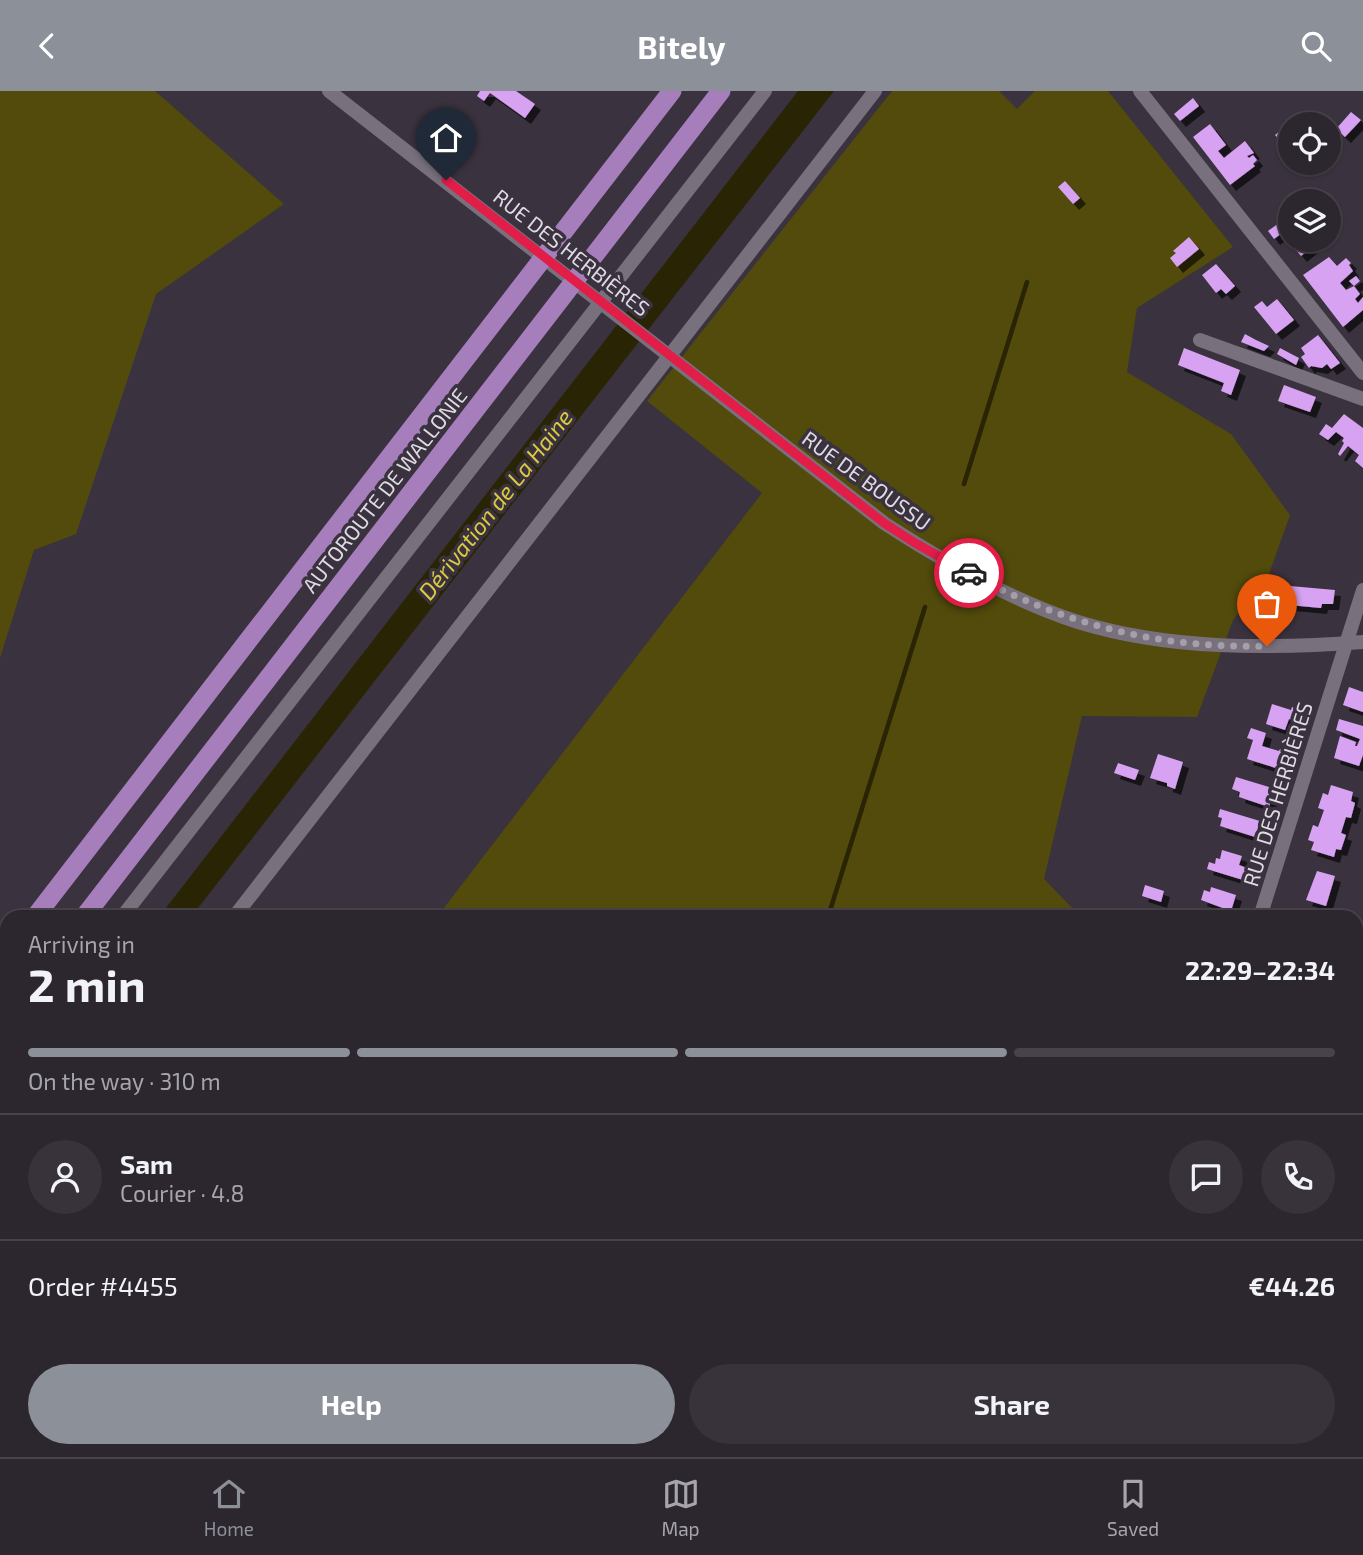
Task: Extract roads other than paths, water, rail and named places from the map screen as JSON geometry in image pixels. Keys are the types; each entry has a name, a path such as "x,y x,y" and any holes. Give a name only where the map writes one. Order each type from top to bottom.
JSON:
{"highway":[{"name":"AUTOROUTE DE WALLONIE","path":"40,910 672,91"},
{"name":"AUTOROUTE DE WALLONIE","path":"89,910 721,91"}],"street":[{"name":"RUE DES HERBIÈRES","path":"329,91 722,396"},
{"path":"127,910 765,91"},
{"path":"239,910 875,91"},
{"path":"1140,91 1363,373"},
{"path":"1200,340 1363,399"},
{"name":"RUE DE BOUSSU","path":"722,396 894,530 993,586 1078,622 1123,633 1241,647 1363,642"},
{"name":"RUE DES HERBIÈRES","path":"1262,910 1363,590"}],"water":[{"name":"Dérivation de La Haine","path":"798,91 834,91 196,910 164,910"}],"waterway":[{"path":"964,484 1027,282"},
{"path":"830,910 925,607"}]}
